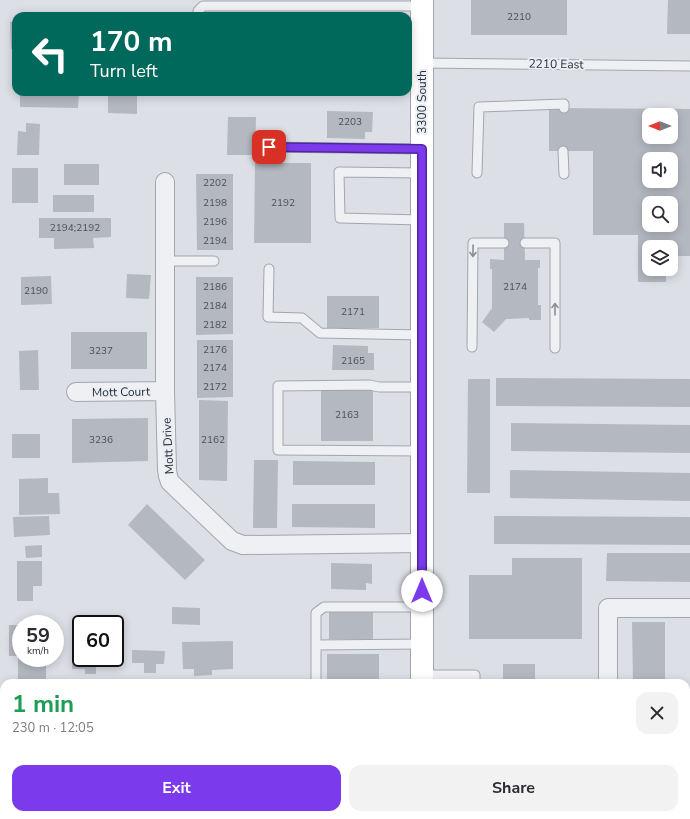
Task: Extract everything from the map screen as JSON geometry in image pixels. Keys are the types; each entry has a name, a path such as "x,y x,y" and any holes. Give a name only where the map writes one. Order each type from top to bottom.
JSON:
{"main road":[{"name":"3300 South","path":"422,3 422,679"}],"street":[{"name":"Mott Drive","path":"165,182 165,391 168,476 170,482 232,541 243,545 422,543"},
{"name":"Mott Court","path":"76,392 165,391"},
{"path":"608,679 608,608 690,608"}],"lane":[{"path":"198,12 203,6 422,3"},
{"name":"2210 East","path":"422,62 690,66"},
{"path":"477,173 479,107 564,104 564,108"},
{"path":"269,147 422,149"},
{"path":"563,151 564,174"},
{"path":"422,173 339,172 340,218 422,220"},
{"path":"472,347 473,243 504,243"},
{"path":"524,243 555,243 555,348"},
{"path":"165,261 214,261"},
{"path":"269,269 268,318 302,318 320,333 422,335"},
{"path":"422,387 379,387 370,385 278,386 278,450 422,451"},
{"path":"316,679 316,613 324,607 422,607"},
{"path":"316,645 422,644"},
{"path":"422,679 475,674 475,679"}],"building":[{"path":"471,0 567,0 567,35 471,35"},
{"path":"668,0 690,0 690,34 667,34"},
{"path":"10,22 12,22 12,49"},
{"path":"20,96 79,96 78,108 20,107"},
{"path":"108,96 137,96 137,114 108,113"},
{"path":"549,108 642,109 642,144 678,144 678,109 690,109 690,256 678,256 678,240 642,240 642,276 666,276 666,282 638,282 638,235 593,235 593,151 549,151"},
{"path":"327,111 373,112 372,132 365,132 365,139 327,138"},
{"path":"228,117 256,117 255,155 227,155"},
{"path":"26,123 40,124 39,155 17,155 18,131 26,132"},
{"path":"255,163 311,163 311,243 254,243"},
{"path":"64,164 99,164 99,185 64,185"},
{"path":"12,168 38,168 38,203 12,203"},
{"path":"196,174 233,174 233,250 197,250"},
{"path":"53,195 94,195 94,212 53,212"},
{"path":"39,218 111,218 111,237 93,238 94,248 54,249 54,238 39,238"},
{"path":"504,223 524,223 525,260 540,260 540,268 538,268 538,305 541,305 541,320 529,320 529,318 506,319 494,332 482,322 492,308 492,269 490,269 490,259 504,260"},
{"path":"127,274 151,275 149,299 126,298"},
{"path":"51,276 52,304 21,305 21,277"},
{"path":"196,277 233,277 233,334 196,335"},
{"path":"327,296 379,296 379,328 327,328"},
{"path":"71,332 147,332 147,369 71,369"},
{"path":"197,340 233,340 233,397 197,398"},
{"path":"333,345 368,346 368,353 374,353 374,370 332,370"},
{"path":"38,350 39,390 20,390 19,351"},
{"path":"496,378 690,379 690,407 496,406"},
{"path":"468,379 490,379 490,493 467,493"},
{"path":"321,390 373,390 373,441 321,441"},
{"path":"199,400 228,401 227,481 199,480"},
{"path":"148,418 148,461 72,463 72,419"},
{"path":"511,423 690,425 690,453 511,451"},
{"path":"12,434 40,434 40,458 12,458"},
{"path":"254,460 278,460 277,528 253,528"},
{"path":"293,461 375,462 375,485 293,485"},
{"path":"510,470 690,473 690,501 510,498"},
{"path":"48,478 48,493 59,493 60,514 19,515 19,479"},
{"path":"147,504 205,560 185,580 128,525"},
{"path":"292,504 375,504 375,528 292,527"},
{"path":"49,516 50,535 14,537 13,517"},
{"path":"494,516 690,517 690,545 494,544"},
{"path":"42,545 42,557 26,558 25,546"},
{"path":"607,553 690,553 690,582 606,581"},
{"path":"512,558 582,558 582,639 469,639 469,575 512,575"},
{"path":"17,561 42,561 42,586 33,586 33,601 17,601"},
{"path":"331,563 372,564 372,584 366,583 366,590 331,589"},
{"path":"172,607 200,608 200,625 172,624"},
{"path":"329,611 373,611 373,639 329,639"},
{"path":"632,622 665,622 665,679 633,679"},
{"path":"9,625 12,625 12,656 9,656"},
{"path":"233,641 233,669 212,670 212,675 194,676 194,669 183,669 182,642"},
{"path":"132,650 165,651 164,664 156,664 156,673 144,673 144,663 132,663"},
{"path":"327,654 379,654 379,679 327,679"},
{"path":"503,664 535,664 535,679 503,679"},
{"path":"18,667 46,667 46,679 18,679"},
{"path":"72,667 96,667 96,674 85,674 85,669 72,669"}],"route":[{"path":"269,147 422,149 422,591"}]}
